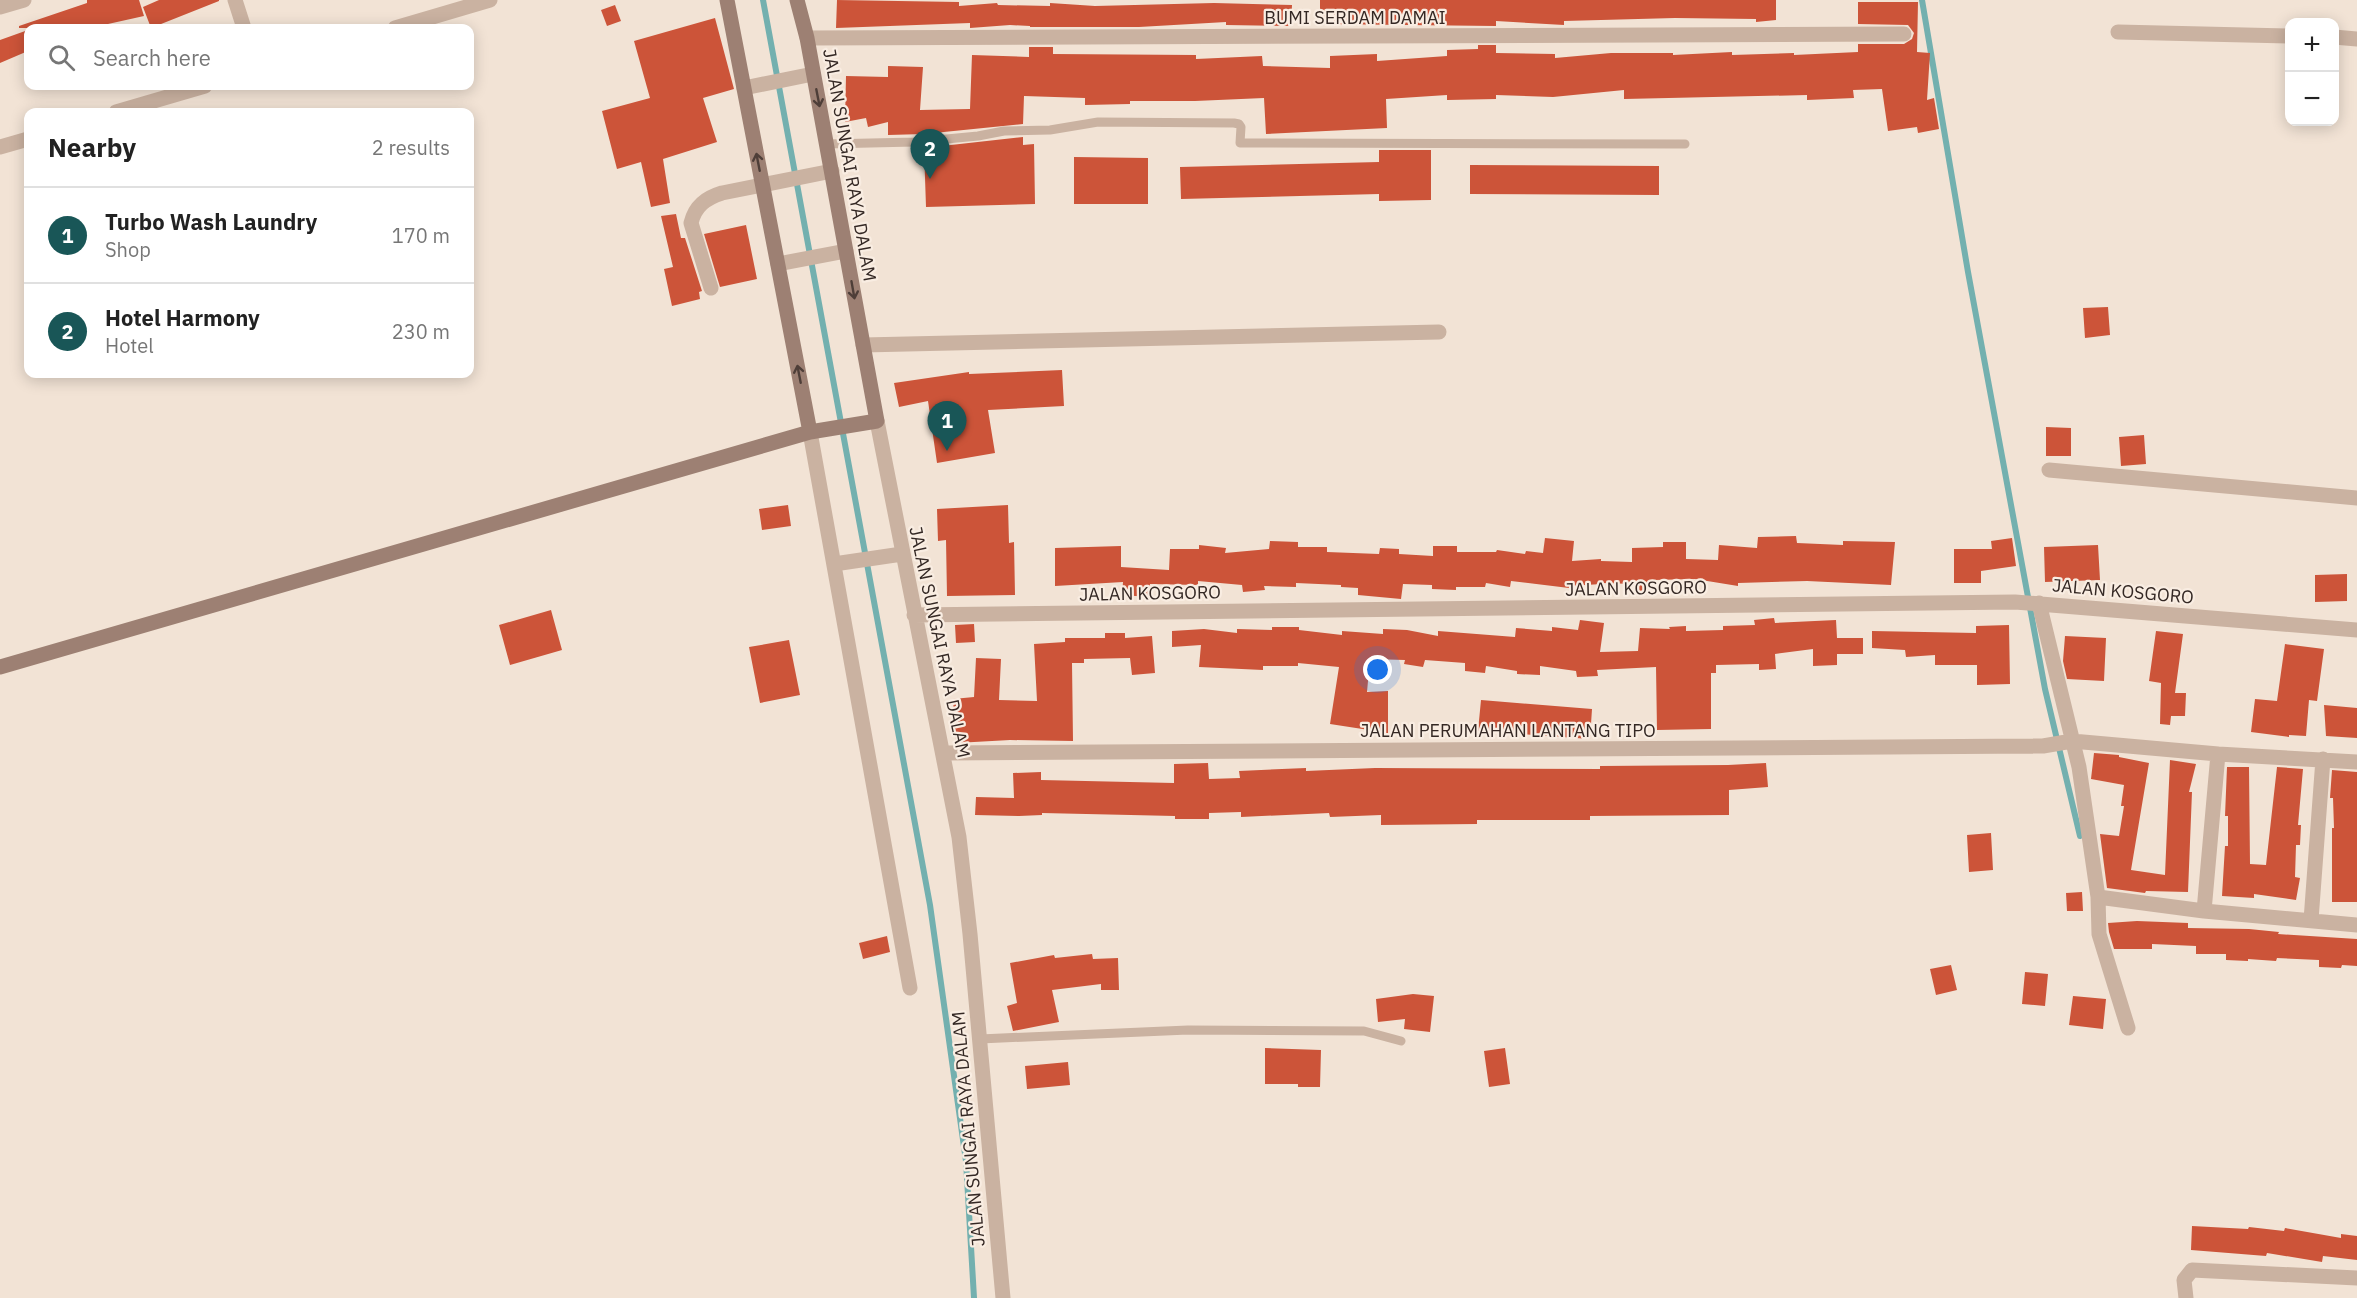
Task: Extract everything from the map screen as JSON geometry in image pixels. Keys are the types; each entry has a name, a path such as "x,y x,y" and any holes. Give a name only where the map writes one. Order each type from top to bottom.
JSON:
{"street":[{"path":"0,7 24,0"},
{"path":"235,0 243,24"},
{"path":"409,24 490,0"},
{"path":"727,0 750,86 810,432 838,563 910,988"},
{"name":"JALAN SUNGAI RAYA DALAM","path":"797,0 807,38 863,345 869,422 896,555 914,615 944,753 959,837 1003,1298"},
{"path":"2118,32 2285,36"},
{"name":"BUMI SERDAM DAMAI","path":"807,38 1904,34"},
{"path":"2339,37 2357,39"},
{"path":"750,86 813,74"},
{"path":"130,108 191,90"},
{"path":"0,147 24,140"},
{"path":"711,288 691,223 693,214 711,196 832,171"},
{"path":"782,263 846,251"},
{"path":"863,345 1439,332"},
{"path":"0,667 810,432 869,422"},
{"path":"2049,470 2357,498"},
{"path":"838,563 896,555"},
{"name":"JALAN KOSGORO","path":"914,615 2015,602 2357,630"},
{"path":"2039,603 2079,767 2098,897 2100,934 2128,1028"},
{"name":"JALAN PERUMAHAN LANTANG TIPO","path":"944,753 2043,746 2071,741 2218,754 2357,762"},
{"path":"2204,910 2218,754"},
{"path":"2311,920 2324,759"},
{"path":"2098,897 2357,925"},
{"path":"2186,1298 2184,1280 2188,1273 2198,1270 2357,1278"}],"lane":[{"path":"826,144 915,142 1004,131 1050,130 1098,122 1234,123 1241,127 1240,143 1685,144"},
{"path":"980,1039 1188,1030 1364,1030 1401,1041"}],"building":[{"path":"87,0 139,0 144,16 108,24 25,24 87,3"},
{"path":"159,0 219,0 161,24 149,24 143,7"},
{"path":"837,0 959,2 959,6 997,3 998,5 1050,6 1050,3 1095,6 1214,3 1292,5 1291,26 1226,25 1226,22 1139,27 1010,25 970,28 970,23 836,28"},
{"path":"1320,0 1776,0 1776,20 1756,22 1756,19 1675,18 1564,21 1564,25 1496,21 1496,26 1320,24"},
{"path":"1858,2 1918,2 1917,52 1930,53 1927,100 1934,98 1939,129 1918,133 1917,127 1888,131 1882,89 1853,90 1854,98 1807,100 1807,95 1624,99 1624,90 1553,97 1496,95 1496,99 1447,100 1447,95 1386,99 1387,128 1266,134 1264,98 1130,101 1130,104 1085,105 1085,98 1024,96 1023,124 924,134 888,135 888,122 868,127 866,118 845,122 846,76 888,77 888,66 923,67 920,110 970,109 972,55 1029,57 1029,47 1053,47 1053,54 1196,55 1196,59 1262,56 1263,66 1330,68 1330,56 1377,54 1377,61 1447,56 1447,50 1478,49 1478,45 1496,45 1496,53 1555,54 1555,58 1611,53 1673,53 1673,55 1732,52 1732,55 1794,53 1794,55 1858,52 1858,44 1904,44 1912,39 1914,33 1908,25 1858,24"},
{"path":"615,5 621,21 607,26 601,10"},
{"path":"715,18 734,89 703,98 717,142 663,159 670,203 651,207 641,162 617,169 602,111 650,98 634,41"},
{"path":"24,31 24,53 0,63 0,40"},
{"path":"1023,137 1023,145 1034,144 1035,204 926,207 924,148"},
{"path":"1379,150 1431,150 1431,200 1379,201 1379,194 1181,199 1180,167 1379,162"},
{"path":"1074,157 1148,158 1148,204 1074,204"},
{"path":"1470,165 1659,166 1659,195 1470,194"},
{"path":"676,214 681,238 685,238 702,291 699,292 700,299 672,306 664,269 673,267 661,216"},
{"path":"746,225 757,279 720,287 704,234"},
{"path":"2108,307 2110,335 2085,338 2083,308"},
{"path":"1062,370 1064,406 988,410 995,453 937,463 928,401 899,407 894,383 969,372 969,374"},
{"path":"2046,427 2071,428 2071,456 2046,456"},
{"path":"2144,435 2146,464 2121,466 2119,437"},
{"path":"788,505 791,526 762,530 759,509"},
{"path":"1008,505 1009,543 1014,542 1015,595 947,596 946,540 938,541 937,509"},
{"path":"1796,536 1797,543 1843,545 1843,541 1895,542 1891,585 1807,581 1738,583 1738,586 1695,579 1654,580 1654,590 1634,591 1634,584 1602,583 1569,586 1569,588 1511,581 1510,587 1486,583 1485,587 1456,587 1456,590 1432,589 1432,585 1403,584 1401,599 1358,595 1358,588 1341,587 1341,585 1296,583 1296,587 1264,586 1265,590 1243,592 1242,585 1198,581 1198,585 1150,584 1149,597 1122,595 1123,582 1055,586 1055,548 1121,546 1121,567 1169,570 1170,549 1199,549 1199,545 1226,548 1225,553 1269,549 1270,541 1298,542 1298,547 1327,547 1327,552 1379,554 1380,548 1399,549 1399,554 1433,556 1433,546 1457,546 1457,552 1496,552 1497,550 1525,554 1526,551 1543,553 1545,538 1574,541 1572,561 1601,559 1601,561 1632,562 1632,548 1663,547 1663,542 1686,542 1686,559 1718,560 1719,545 1757,548 1758,537"},
{"path":"2012,538 2016,566 1981,571 1981,583 1954,583 1954,549 1992,549 1991,541"},
{"path":"2098,545 2100,580 2045,582 2044,547"},
{"path":"2347,574 2347,601 2315,602 2315,575"},
{"path":"551,610 562,650 510,665 499,625"},
{"path":"1774,618 1775,623 1836,620 1837,638 1863,638 1863,654 1837,654 1837,665 1813,666 1813,649 1775,654 1776,669 1759,670 1759,664 1716,665 1716,673 1711,673 1711,729 1657,730 1656,667 1597,670 1598,676 1577,677 1576,671 1540,666 1540,675 1517,674 1517,671 1486,666 1485,673 1465,671 1465,663 1425,660 1423,667 1404,664 1405,660 1370,659 1367,692 1388,691 1388,733 1369,733 1369,730 1330,724 1339,667 1298,663 1298,666 1263,666 1263,670 1199,667 1201,645 1172,647 1172,631 1204,629 1237,633 1237,629 1272,630 1272,627 1299,627 1299,630 1342,635 1342,631 1383,634 1383,629 1407,630 1438,636 1438,631 1515,637 1516,628 1552,631 1552,627 1578,630 1580,620 1604,623 1600,652 1638,651 1640,628 1670,629 1669,627 1686,626 1686,631 1723,630 1723,626 1755,625 1754,620"},
{"path":"974,624 975,642 956,643 955,625"},
{"path":"2009,625 2010,684 1977,685 1977,665 1935,665 1935,655 1906,657 1905,650 1872,648 1872,631 1976,633 1976,626"},
{"path":"2156,631 2183,634 2175,693 2186,693 2185,716 2171,716 2170,725 2160,724 2161,683 2149,681"},
{"path":"1105,633 1125,633 1125,638 1152,636 1155,673 1132,675 1130,658 1084,659 1084,663 1072,663 1073,741 1010,740 956,743 953,699 974,697 976,658 1001,659 999,700 1037,701 1034,644 1065,642 1065,638 1105,638"},
{"path":"2065,636 2106,638 2104,681 2067,679 2063,661"},
{"path":"789,640 800,695 760,703 749,647"},
{"path":"2285,644 2324,649 2317,701 2309,700 2306,736 2289,735 2289,737 2251,732 2255,699 2277,701"},
{"path":"1481,700 1592,709 1590,739 1478,731"},
{"path":"2324,705 2357,708 2357,738 2326,736"},
{"path":"2094,753 2119,755 2119,757 2149,763 2131,870 2165,875 2170,760 2196,764 2189,792 2192,792 2188,892 2146,891 2145,893 2107,888 2100,834 2119,836 2124,806 2121,806 2124,785 2091,779"},
{"path":"1208,763 1209,779 1240,778 1239,771 1306,768 1306,771 1375,768 1600,769 1600,766 1766,763 1768,787 1729,790 1729,815 1590,816 1590,820 1477,820 1477,824 1381,825 1381,815 1330,817 1329,813 1241,817 1241,812 1209,813 1209,819 1042,813 1042,815 1019,816 975,815 976,797 1014,798 1013,773 1041,772 1041,780 1174,783 1174,764"},
{"path":"2227,767 2249,767 2250,864 2266,865 2277,767 2303,769 2298,825 2301,825 2300,845 2296,845 2295,877 2300,878 2296,900 2254,894 2254,898 2222,896 2225,846 2228,846 2228,816 2225,816"},
{"path":"2332,770 2357,772 2357,902 2332,902 2332,828 2334,828 2333,798 2330,798"},
{"path":"1991,833 1993,870 1969,872 1967,835"},
{"path":"2082,892 2083,911 2067,911 2066,893"},
{"path":"2137,921 2188,923 2188,928 2249,929 2279,932 2278,934 2357,939 2357,966 2319,967 2319,960 2277,958 2276,961 2226,960 2226,954 2196,954 2196,946 2152,944 2152,949 2114,949 2108,923"},
{"path":"887,936 890,952 863,959 859,943"},
{"path":"1092,954 1093,959 1118,958 1119,990 1101,990 1101,984 1052,990 1059,1022 1013,1031 1007,1006 1017,1003 1010,963 1054,955 1055,958"},
{"path":"1951,965 1957,990 1936,995 1930,969"},
{"path":"2025,972 2048,974 2045,1006 2022,1004"},
{"path":"1413,994 1434,996 1430,1032 1404,1029 1405,1019 1378,1022 1376,999"},
{"path":"2073,996 2106,999 2103,1029 2069,1025"},
{"path":"1265,1048 1321,1050 1320,1087 1265,1084"},
{"path":"1505,1048 1510,1084 1489,1087 1484,1051"},
{"path":"1068,1062 1070,1085 1027,1089 1025,1066"},
{"path":"2192,1226 2248,1229 2249,1227 2284,1231 2285,1228 2341,1238 2341,1234 2357,1236 2357,1260 2323,1256 2322,1262 2267,1253 2266,1256 2191,1250"}],"waterway":[{"path":"763,0 930,905 966,1161 974,1298"},
{"path":"1922,0 1968,272 2045,689 2080,836"}],"place":[{"name":"Hotel Harmony","path":"930,179"},
{"name":"Turbo Wash Laundry","path":"947,451"}]}
